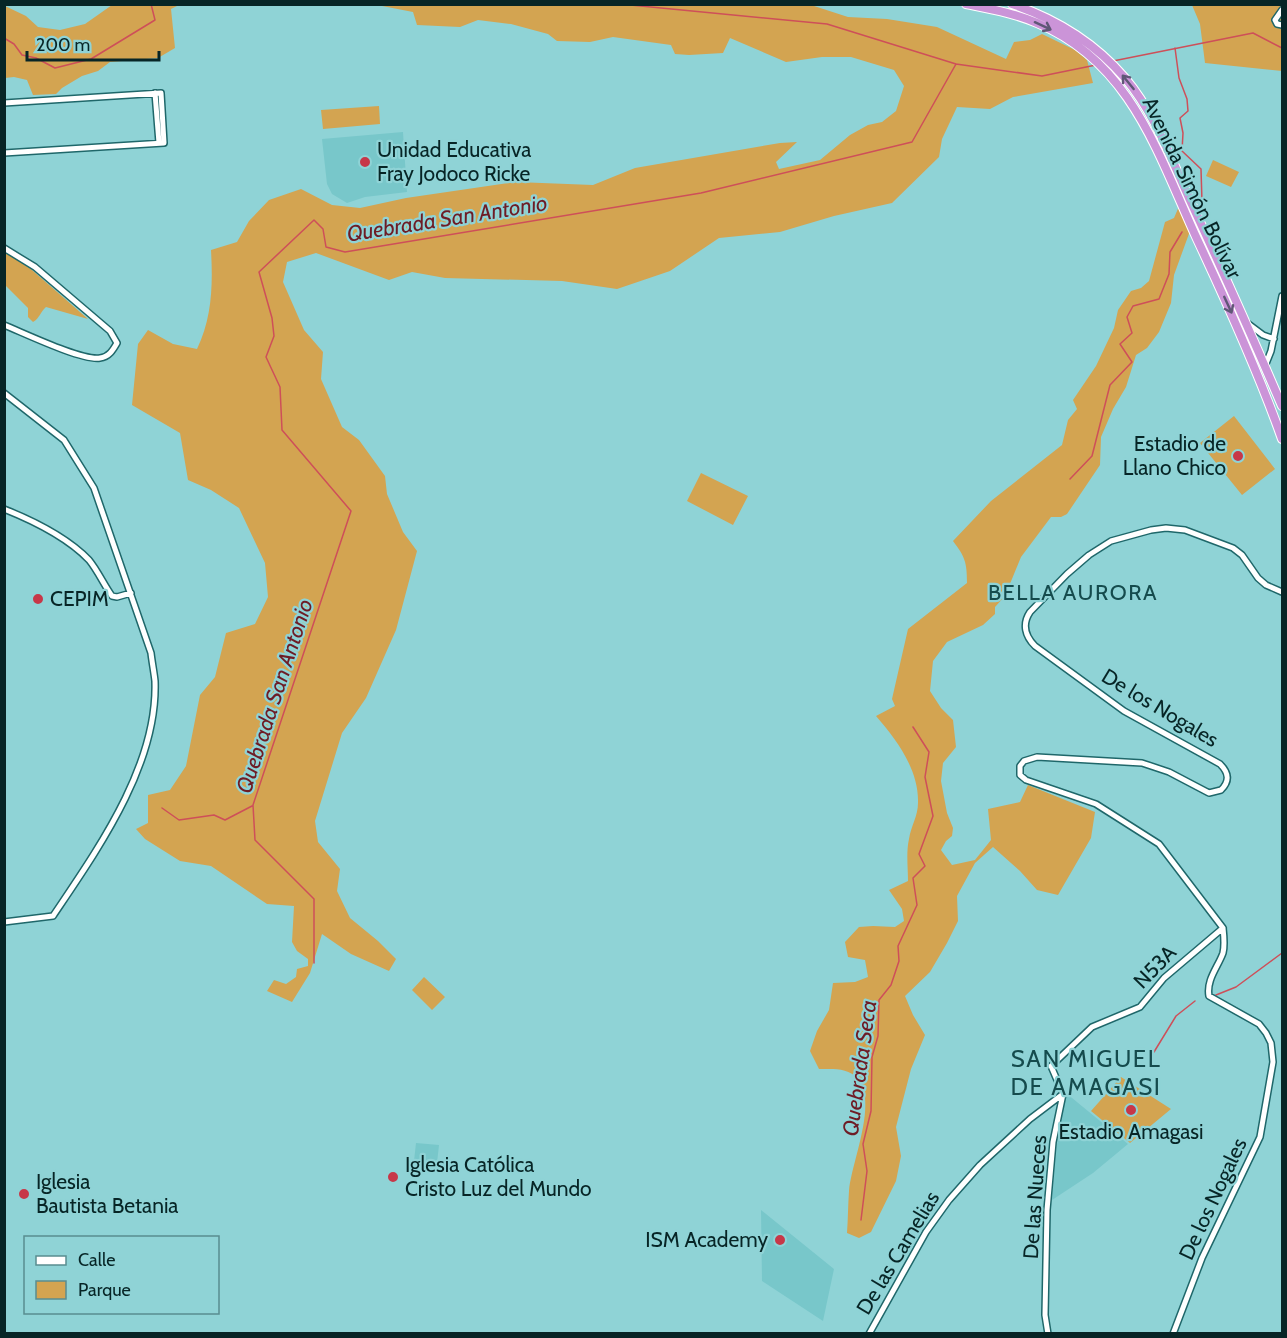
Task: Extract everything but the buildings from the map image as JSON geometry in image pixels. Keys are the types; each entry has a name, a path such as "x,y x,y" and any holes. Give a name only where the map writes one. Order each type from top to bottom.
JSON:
{"highway":[{"name":"Avenida Simón Bolívar","path":"966,4 1036,22 1072,42 1100,66 1128,97 1155,144 1248,350 1282,439"},
{"name":"Avenida Simón Bolívar","path":"1012,4 1060,24 1109,61 1134,89 1151,116 1282,406"}],"street":[{"path":"1282,10 1275,20 1277,24 1282,25"},
{"path":"4,103 158,93 161,143 4,153"},
{"path":"4,248 35,267 110,331 117,343 112,353 100,358 79,354 4,325"},
{"path":"1265,366 1274,339 1282,296"},
{"path":"1246,322 1263,335 1274,339"},
{"path":"4,393 64,440 94,488 151,653 155,682 146,743 130,787 111,824 54,916 4,922"},
{"path":"4,509 52,532 71,545 89,561 112,596 131,593"},
{"name":"De los Nogales","path":"1173,1334 1202,1258 1260,1137 1274,1062 1271,1043 1259,1024 1209,996 1210,982 1223,952 1223,928 1159,843 1096,804 1026,780 1020,775 1022,764 1032,758 1134,762 1169,772 1198,789 1211,793 1221,790 1227,784 1228,775 1220,764 1124,711 1040,650 1028,638 1025,632 1025,622 1030,612 1089,555 1111,541 1151,530 1176,528 1233,548 1242,555 1258,578 1266,585 1282,592"},
{"name":"N53A","path":"1063,1094 1052,1066 1092,1027 1140,1007 1164,978 1223,928"},
{"name":"De las Camelias","path":"869,1334 926,1232 948,1200 980,1165 1043,1108 1063,1094"},
{"name":"De las Nueces","path":"1048,1334 1045,1306 1047,1210 1053,1142 1063,1094"}],"shaded area":[{"name":"Unidad Educativa Fray Jodoco Ricke","path":"403,132 407,192 365,197 347,203 332,194 327,184 322,139"},
{"path":"1066,1093 1128,1144 1093,1173 1052,1200 1057,1144"},
{"path":"416,1143 439,1145 437,1163 414,1161"},
{"name":"ISM Academy","path":"761,1210 834,1269 823,1321 762,1281"}],"green space":[{"path":"112,5 179,5 171,9 175,48 158,58 110,62 98,71 82,76 56,94 33,95 27,80 14,77 5,78 5,6 26,16 38,27 60,30 85,24"},
{"path":"377,5 811,5 848,17 887,19 937,27 1006,59 1014,42 1030,40 1042,34 1075,50 1087,60 1093,83 1013,97 990,109 957,107 942,139 939,157 892,203 834,216 780,232 719,238 670,271 617,289 562,281 445,278 412,272 389,280 316,253 287,262 283,282 304,330 323,352 321,379 342,427 359,440 385,476 387,494 403,532 417,551 396,630 366,698 342,733 315,821 318,842 340,869 337,891 350,918 396,959 389,971 351,954 322,934 310,973 292,1002 267,991 274,980 286,984 296,977 297,969 308,966 308,959 297,951 292,942 294,906 267,904 211,866 180,861 145,839 136,829 148,823 148,795 170,790 186,766 200,695 215,677 226,633 255,624 268,597 265,563 239,508 211,490 188,480 180,433 132,405 138,344 148,330 173,344 197,349 209,313 212,276 211,250 237,242 249,221 269,200 301,189 332,205 360,208 406,198 516,182 593,185 635,168 797,142 776,162 779,169 820,160 850,135 868,125 882,122 896,111 904,86 894,70 851,57 822,57 786,62 730,38 723,53 675,54 671,45 613,37 590,42 557,41 548,34 511,24 478,20 460,27 417,25 413,12"},
{"path":"1192,5 1282,5 1282,71 1205,63 1200,24"},
{"path":"379,106 380,124 323,129 321,110"},
{"path":"1213,160 1239,172 1231,187 1206,176"},
{"path":"1180,204 1190,231 1174,275 1171,303 1159,332 1147,348 1136,355 1126,387 1101,437 1100,465 1067,514 1061,517 1051,517 1021,557 1005,596 995,607 995,614 983,625 947,642 933,661 930,691 941,708 953,720 956,747 943,763 941,781 947,813 953,828 952,836 941,850 952,865 975,860 991,840 988,809 1020,802 1028,785 1095,812 1091,838 1058,895 1037,890 993,847 975,863 957,896 958,921 947,943 930,972 905,996 925,1035 911,1069 896,1127 901,1156 896,1181 871,1232 859,1238 847,1233 849,1191 864,1118 863,1090 858,1079 850,1072 819,1069 810,1051 817,1031 829,1010 833,983 855,982 868,977 865,960 848,957 845,942 859,927 895,927 904,921 902,909 889,890 908,881 908,844 918,808 917,791 911,767 905,756 892,735 876,716 895,706 892,699 908,629 967,583 964,560 953,541 991,501 1062,445 1068,420 1077,409 1073,400 1096,366 1114,328 1118,310 1131,291 1141,288 1149,281 1165,222 1174,218"},
{"path":"4,251 32,270 88,319 46,307 33,322 28,317 28,308 5,285"},
{"name":"Estadio de Llano Chico","path":"1234,416 1275,469 1242,495 1200,443"},
{"path":"701,473 748,496 733,525 687,501"},
{"path":"424,977 445,997 432,1010 412,990"},
{"name":"Estadio Amagasi","path":"1121,1077 1171,1109 1130,1143 1091,1111"}],"waterway":[{"path":"4,38 14,44 22,55 36,58 55,68 91,59 155,20 151,4"},
{"path":"620,4 827,24 956,64 1042,76 1096,65"},
{"path":"1113,61 1253,33 1282,48"},
{"name":"Quebrada Seca","path":"1175,48 1179,78 1187,99 1188,111 1180,118 1183,133 1182,151 1201,169 1202,202"},
{"name":"Quebrada San Antonio","path":"314,963 314,899 255,840 253,805 351,511 282,430 280,387 266,357 274,336 272,318 259,272 314,220 323,229 326,247 345,252 701,193 912,142 956,64"},
{"name":"Quebrada Seca","path":"1070,479 1092,456 1110,385 1132,362 1120,344 1132,333 1127,317 1133,306 1159,299 1169,274 1170,252 1182,232"},
{"name":"Quebrada Seca","path":"861,1220 867,1171 863,1144 871,1111 872,1057 878,1036 879,1000 891,985 899,961 898,946 917,905 913,878 925,866 919,854 933,816 925,777 929,752 913,727"},
{"path":"162,808 179,820 214,815 225,820 252,806"},
{"path":"1216,995 1236,987 1282,953"},
{"path":"1154,1052 1176,1016 1195,1001"}],"place":[{"name":"Unidad Educativa Fray Jodoco Ricke","path":"365,162"},
{"name":"Estadio de Llano Chico","path":"1238,456"},
{"name":"CEPIM","path":"38,599"},
{"name":"Estadio Amagasi","path":"1131,1110"},
{"name":"Iglesia Católica Cristo Luz del Mundo","path":"393,1177"},
{"name":"Iglesia Bautista Betania","path":"24,1194"},
{"name":"ISM Academy","path":"780,1240"}],"district":[{"name":"BELLA AURORA","path":"1073,592"},
{"name":"SAN MIGUEL DE AMAGASI","path":"1086,1073"}]}
